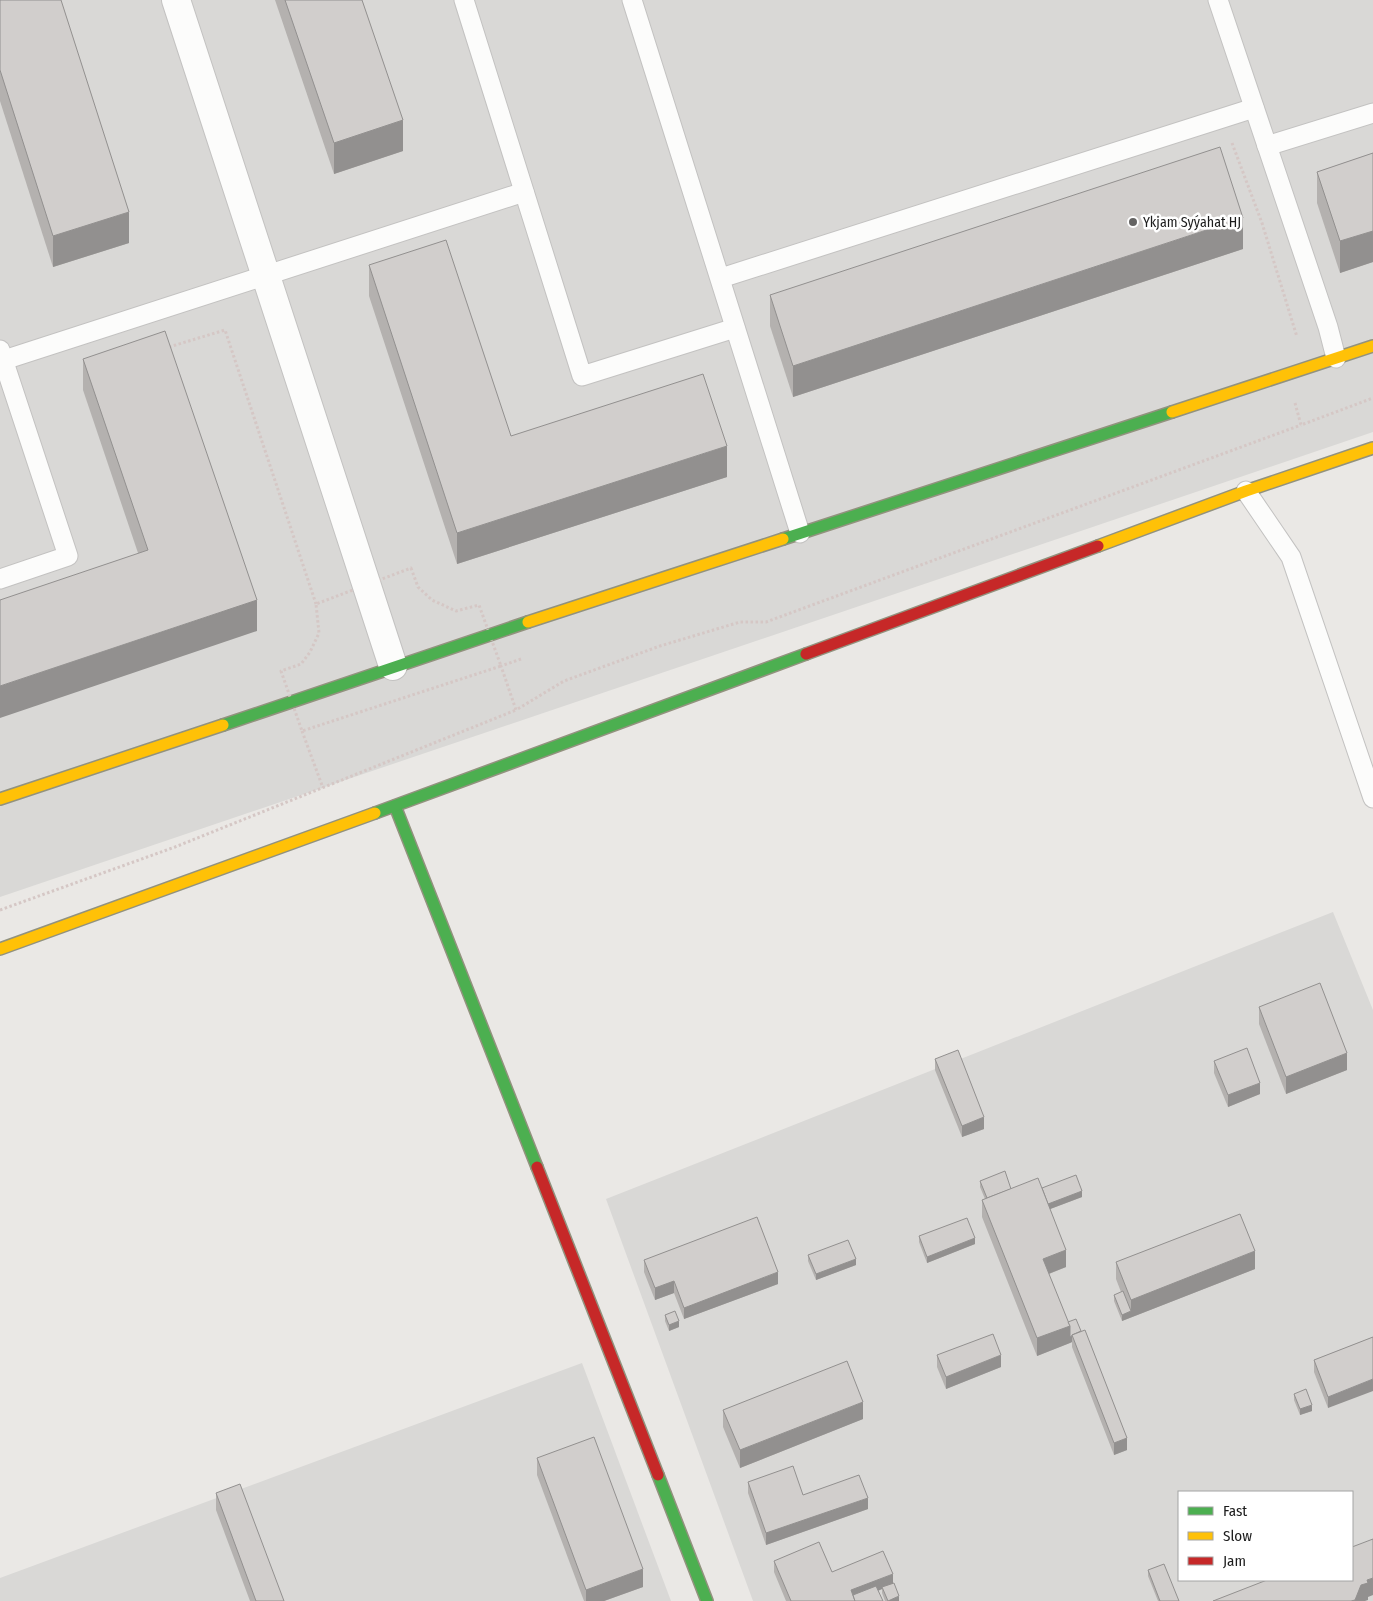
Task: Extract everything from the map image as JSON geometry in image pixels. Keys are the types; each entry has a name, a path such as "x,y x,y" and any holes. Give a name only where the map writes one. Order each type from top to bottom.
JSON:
{"street":[{"path":"176,0 393,666"},
{"path":"0,799 393,666 1373,346"},
{"path":"0,949 395,806 1246,490 1373,448"},
{"path":"395,806 707,1601"}],"lane":[{"path":"464,0 582,376 735,328"},
{"path":"632,0 800,533"},
{"path":"1218,0 1336,358"},
{"path":"721,278 1254,108"},
{"path":"1267,146 1373,113"},
{"path":"0,579 68,556 2,355 265,275 524,192"},
{"path":"1246,490 1291,558 1373,798"}],"path":[{"path":"1223,118 1262,223 1297,337"},
{"path":"169,347 224,330 316,604"},
{"path":"0,910 175,847 516,710 564,681 643,652 740,622 766,622 1373,398"},
{"path":"1294,399 1301,425"},
{"path":"516,710 501,666 528,657"},
{"path":"293,734 302,731 323,788"}],"shaded area":[{"path":"0,0 1373,0 1373,432 0,897"},
{"path":"1333,912 1373,1010 1373,1601 753,1601 606,1199"},
{"path":"582,1363 671,1601 0,1601 0,1578"}],"building":[{"path":"0,0 61,0 129,212 53,236 0,70"},
{"path":"285,0 362,0 403,120 334,143"},
{"path":"1220,147 1243,218 793,366 770,295"},
{"path":"1373,153 1373,231 1340,241 1317,172"},
{"path":"446,240 511,436 703,374 727,446 457,533 369,265"},
{"path":"165,331 257,600 0,686 0,600 148,550 83,359"},
{"path":"1320,983 1347,1053 1286,1077 1259,1007"},
{"path":"1247,1048 1260,1083 1228,1095 1214,1061"},
{"path":"958,1050 984,1117 962,1126 935,1059"},
{"path":"1005,1171 1011,1189 987,1198 980,1181"},
{"path":"1076,1175 1082,1191 1048,1204 1042,1188"},
{"path":"1038,1178 1066,1250 1043,1259 1070,1326 1037,1338 982,1200"},
{"path":"1240,1214 1255,1251 1131,1300 1116,1262"},
{"path":"757,1217 778,1272 684,1308 674,1281 655,1288 644,1260"},
{"path":"967,1218 975,1238 927,1257 919,1236"},
{"path":"848,1240 856,1259 816,1274 808,1255"},
{"path":"1123,1291 1131,1311 1122,1315 1114,1295"},
{"path":"675,1311 679,1321 669,1325 665,1315"},
{"path":"1076,1319 1081,1331 1070,1337 1068,1322"},
{"path":"1085,1330 1127,1438 1114,1443 1072,1335"},
{"path":"993,1334 1001,1355 946,1377 937,1355"},
{"path":"1373,1337 1373,1379 1328,1397 1314,1360"},
{"path":"847,1361 863,1402 740,1450 723,1410"},
{"path":"1306,1389 1312,1405 1300,1409 1294,1394"},
{"path":"594,1437 643,1569 586,1590 537,1458"},
{"path":"793,1466 803,1495 859,1475 868,1498 766,1533 748,1482"},
{"path":"240,1484 284,1601 256,1601 216,1493"},
{"path":"1373,1539 1373,1578 1367,1580 1368,1583 1361,1585 1355,1600 1213,1601 1264,1581 1353,1581 1353,1547"},
{"path":"819,1542 832,1572 883,1551 893,1574 851,1590 855,1601 791,1601 774,1561"},
{"path":"1164,1564 1179,1601 1160,1601 1148,1570"},
{"path":"894,1583 899,1596 888,1601 882,1587"},
{"path":"876,1586 883,1601 855,1601 853,1595"}],"traffic: fast":[{"path":"783,539 1172,412"},
{"path":"223,725 528,622"},
{"path":"375,813 806,654"},
{"path":"395,806 537,1167"},
{"path":"658,1475 707,1601"}],"traffic: slow":[{"path":"1172,412 1373,346"},
{"path":"1098,546 1246,491 1373,448"},
{"path":"528,622 783,539"},
{"path":"0,799 223,725"},
{"path":"0,949 375,813"}],"traffic: jam":[{"path":"806,654 1098,546"},
{"path":"537,1167 658,1475"}],"place":[{"name":"Ykjam Syýahat HJ","path":"1133,222"}]}
